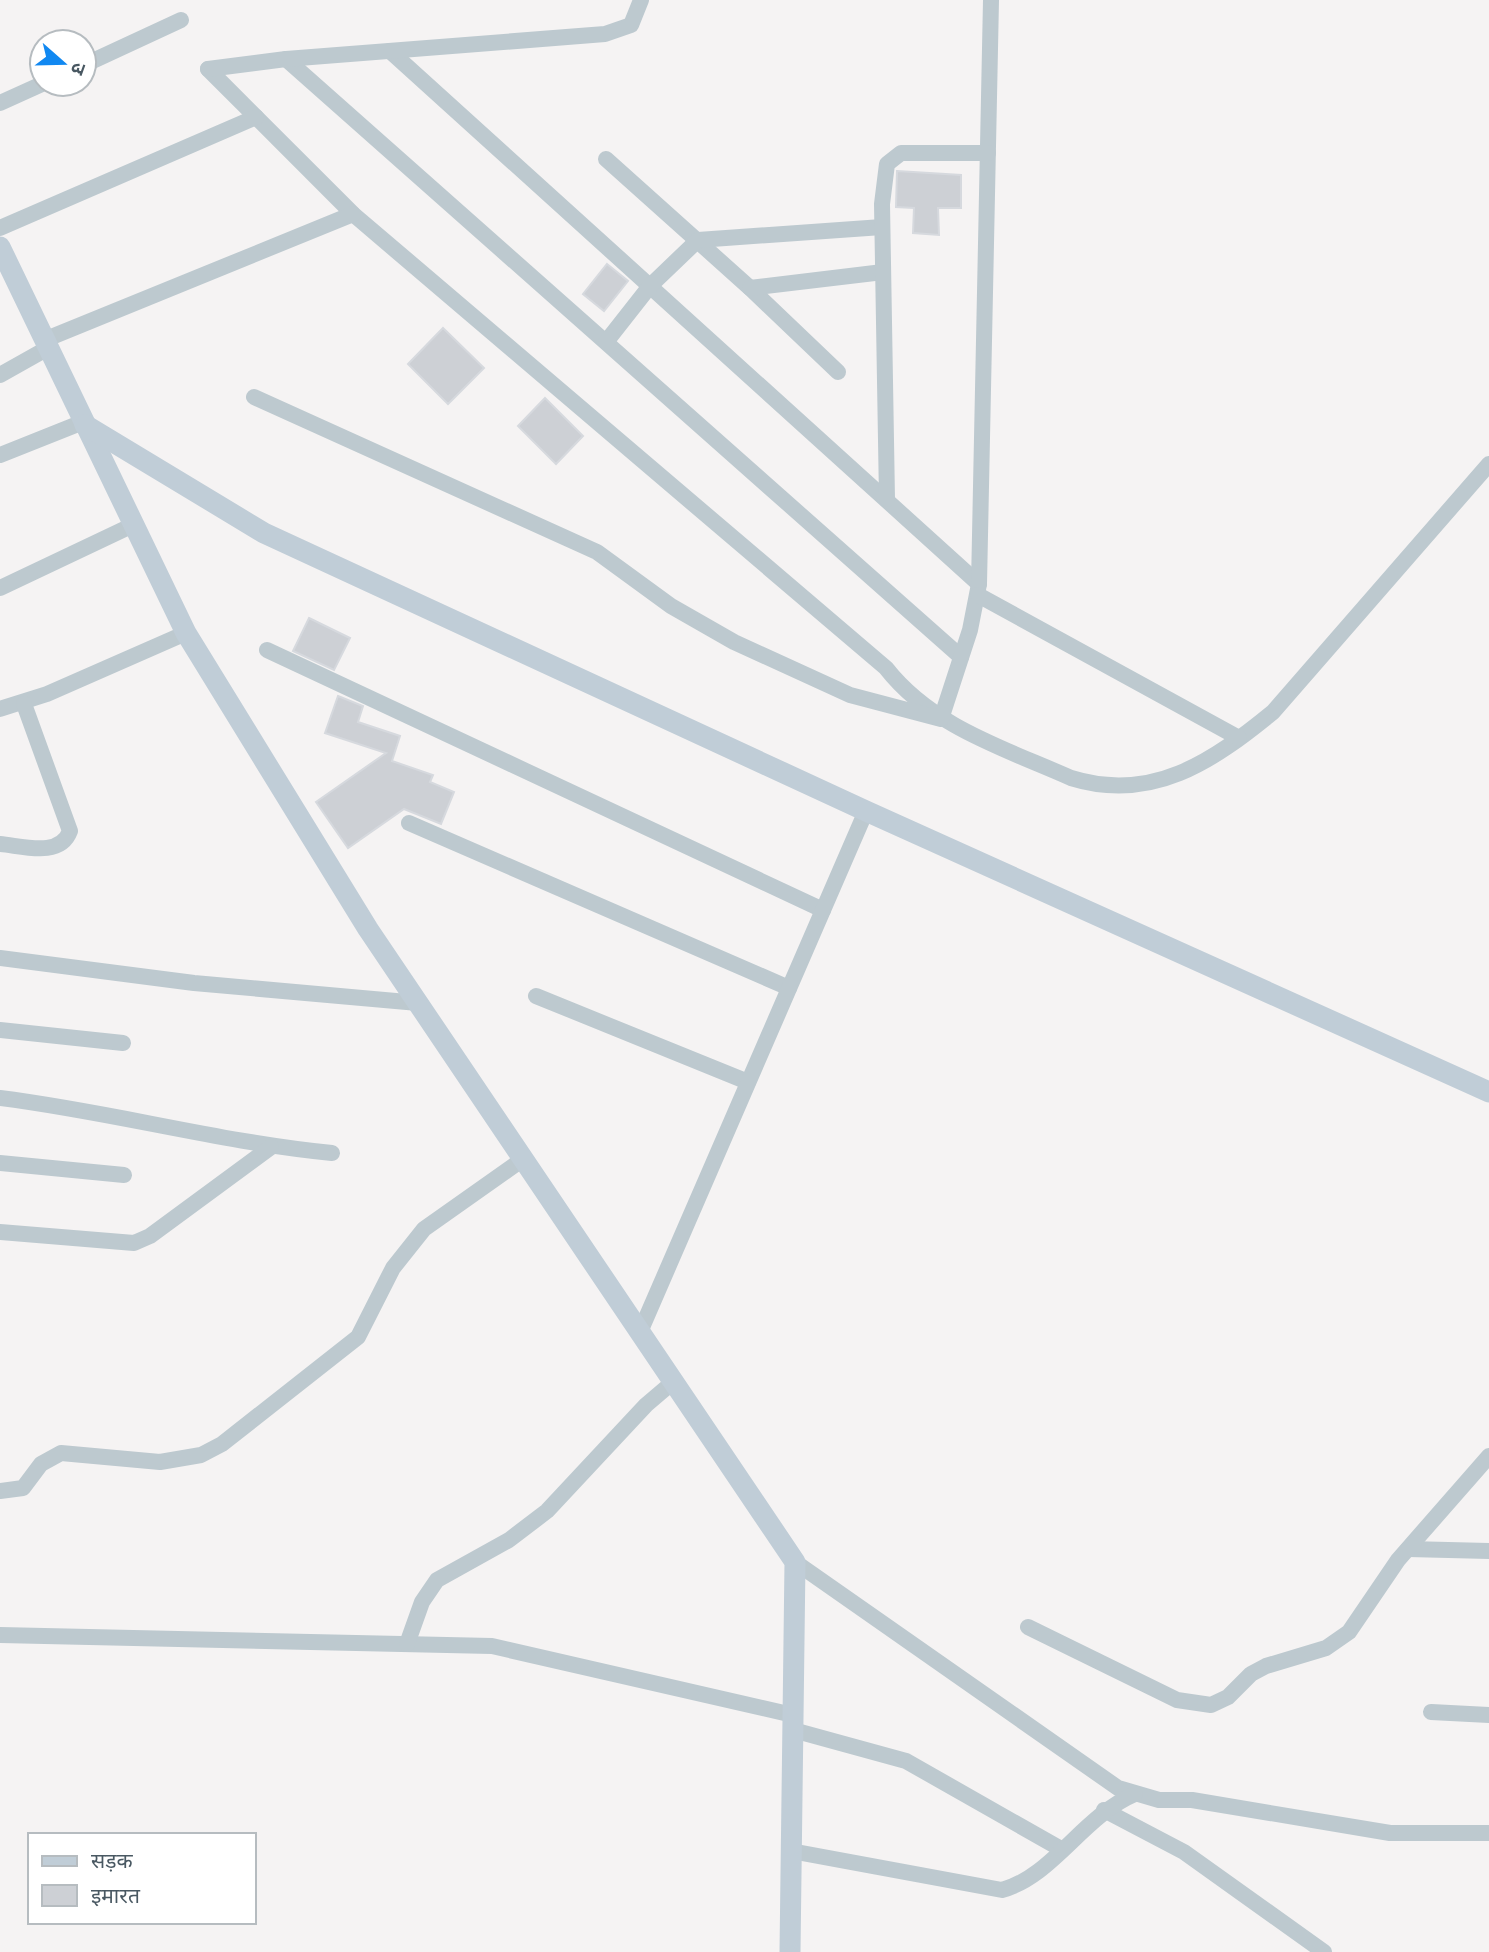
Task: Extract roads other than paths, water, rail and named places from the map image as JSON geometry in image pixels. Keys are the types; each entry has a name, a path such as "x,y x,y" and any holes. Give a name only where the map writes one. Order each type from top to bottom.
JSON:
{"main road":[{"path":"0,247 186,634 368,929 795,1562 790,1952"},
{"path":"84,423 264,533 866,811 1489,1092"}],"street":[{"path":"641,0 631,25 606,34 286,59 208,69 353,214 887,668 902,688 941,719"},
{"path":"941,719 961,657 978,589 991,0"},
{"path":"98,59 181,20"},
{"path":"390,51 887,499 978,589 1239,738"},
{"path":"286,59 961,657"},
{"path":"0,103 28,90"},
{"path":"0,228 256,117"},
{"path":"887,499 882,227 883,183 890,159 901,153 988,153"},
{"path":"606,159 698,240 838,373"},
{"path":"0,375 46,344 353,214"},
{"path":"606,342 650,286 698,240 882,227"},
{"path":"750,288 883,272"},
{"path":"254,397 597,552 671,606 734,642 850,695 941,719 1071,778 1118,788 1171,779 1239,738 1273,712 1489,464"},
{"path":"0,455 84,423"},
{"path":"0,588 133,525"},
{"path":"0,709 24,704 186,634"},
{"path":"267,650 823,909"},
{"path":"0,844 50,849 61,845 70,831 24,704"},
{"path":"640,1332 866,811"},
{"path":"409,823 789,988"},
{"path":"0,958 194,983 418,1003"},
{"path":"536,996 748,1082"},
{"path":"0,1030 123,1043"},
{"path":"0,1098 51,1105 271,1147 332,1153"},
{"path":"0,1232 134,1243 150,1236 271,1147"},
{"path":"0,1491 23,1488 41,1464 61,1453 160,1462 201,1455 222,1444 358,1337 393,1268 424,1229 523,1159"},
{"path":"0,1163 124,1175"},
{"path":"407,1644 422,1602 437,1580 509,1540 547,1511 646,1405 673,1382"},
{"path":"1028,1627 1177,1700 1211,1706 1228,1697 1251,1674 1266,1666 1326,1648 1349,1632 1408,1549 1489,1456"},
{"path":"1408,1549 1489,1551"},
{"path":"795,1562 1093,1772 1135,1794 1159,1800 1192,1800 1390,1833 1489,1833"},
{"path":"0,1635 492,1646 793,1723 906,1761 1061,1849"},
{"path":"1431,1712 1489,1715"},
{"path":"791,1851 1002,1890 1033,1875 1104,1810 1135,1794"},
{"path":"1104,1810 1184,1852 1324,1952"}]}
